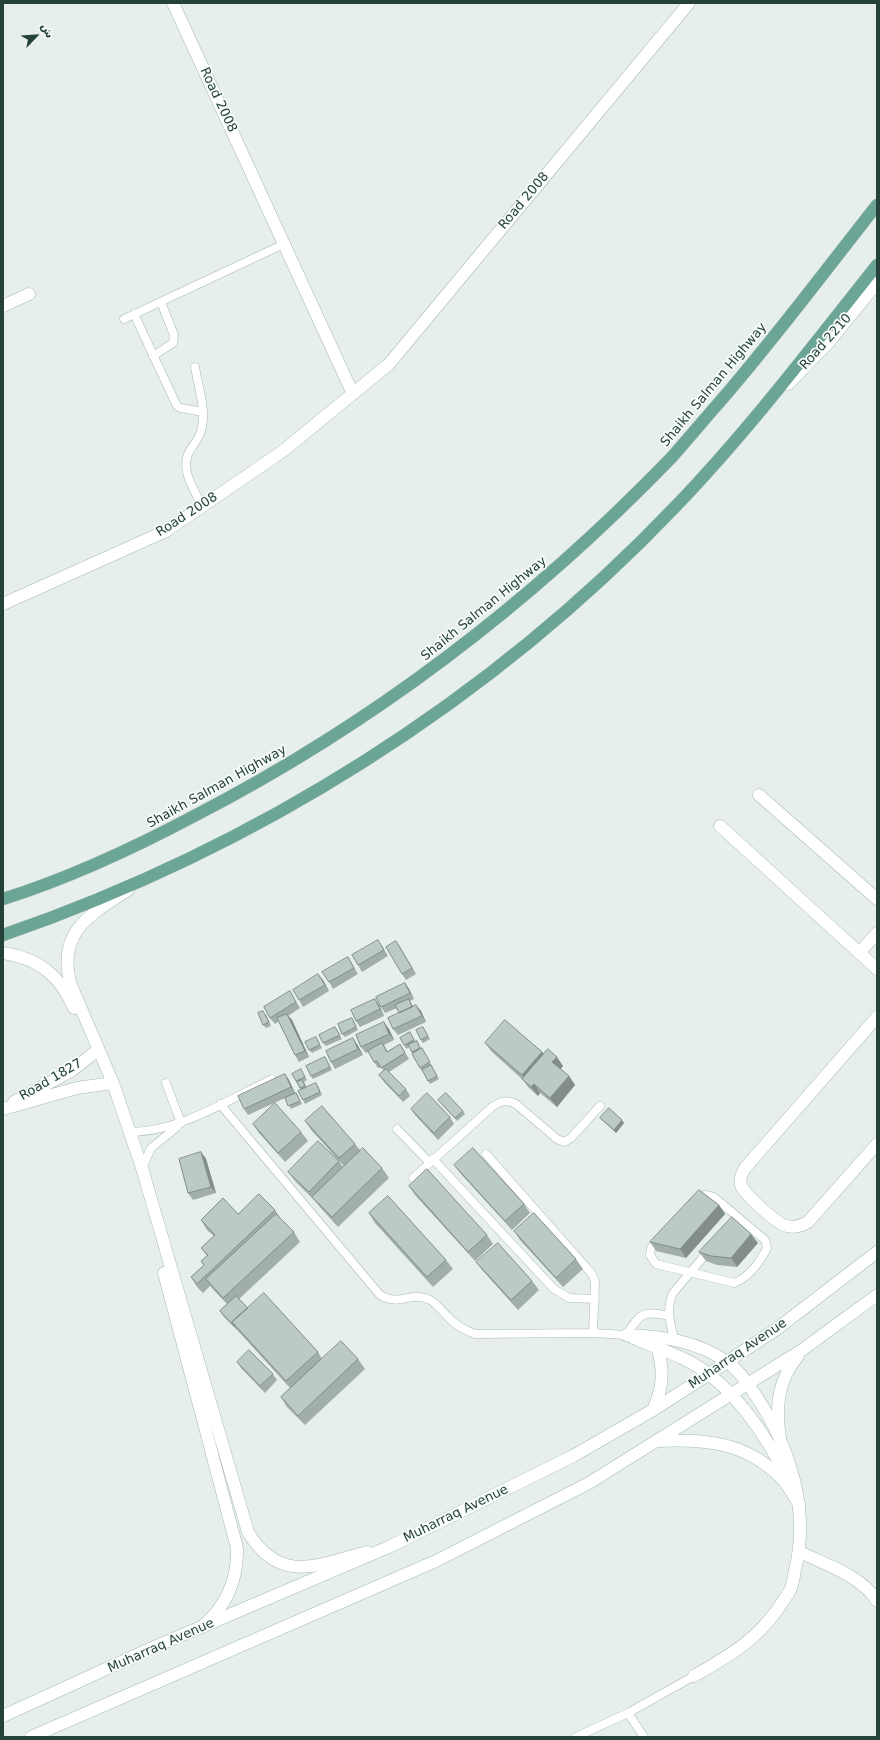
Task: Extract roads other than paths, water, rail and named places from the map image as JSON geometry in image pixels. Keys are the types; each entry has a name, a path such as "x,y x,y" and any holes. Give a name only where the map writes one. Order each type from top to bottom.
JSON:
{"main road":[{"name":"Shaikh Salman Highway","path":"3,899 40,888 149,840 246,790 340,733 429,672 515,604 597,532 674,455 748,369 877,205"},
{"path":"3,935 62,915 136,884 216,846 331,782 393,743 453,701 568,609 622,560 704,475 772,398 877,265"}],"street":[{"name":"Road 2008","path":"173,3 353,394"},
{"name":"Road 2008","path":"3,604 166,531 283,451 389,364 689,3"},
{"name":"Road 2210","path":"772,398 829,342 877,283"},
{"path":"3,306 30,294"},
{"path":"759,795 877,899"},
{"path":"720,826 877,969"},
{"path":"96,1052 71,986 67,971 66,954 78,929 93,912 136,884"},
{"path":"859,953 877,933"},
{"path":"3,953 22,956 40,964 56,979 72,1004 110,1083 130,1132 142,1168 248,1532 266,1555 278,1562 292,1567 307,1568 391,1546"},
{"path":"877,1017 745,1168 742,1172 741,1184 746,1194 782,1225 795,1227 802,1225 808,1222 877,1144"},
{"name":"Road 1827","path":"3,1109 71,1070 96,1052"},
{"path":"110,1083 137,1170 235,1537 237,1560 232,1584 220,1609 200,1628"},
{"name":"Road 1827","path":"3,1109 77,1088 110,1083"},
{"name":"Muharraq Avenue","path":"3,1716 200,1628 391,1546 573,1456 653,1410 728,1362 778,1328 877,1252"},
{"path":"32,1737 436,1561 588,1483 802,1350 877,1295"},
{"path":"626,1336 674,1339 702,1348 728,1362 748,1384 767,1412 780,1438 792,1470 799,1504 802,1528 800,1552 791,1588 771,1618 750,1641 694,1676"},
{"path":"626,1336 685,1359 709,1374 731,1394 750,1418 777,1460 799,1504"},
{"path":"653,1410 660,1395 663,1380 662,1364 658,1349"},
{"path":"780,1438 777,1419 778,1400 790,1365 802,1350"},
{"path":"656,1441 687,1440 714,1442 740,1450 764,1463 774,1472 784,1482 799,1504"},
{"path":"800,1552 853,1578 871,1591 877,1601"}],"lane":[{"path":"124,319 284,244"},
{"path":"153,356 174,343 174,334 161,302"},
{"path":"134,314 178,406 181,408 203,412"},
{"path":"195,367 203,412 202,428 198,440 188,454 186,467 191,483 202,506"},
{"path":"130,1132 156,1130 181,1123 272,1079"},
{"path":"166,1083 181,1123"},
{"path":"413,1178 492,1107 503,1101 510,1101 516,1104 557,1139 564,1142 571,1138 600,1106"},
{"path":"220,1104 380,1295 389,1300 397,1301 418,1297 430,1300 458,1326 475,1334 593,1333 626,1336 638,1318 643,1314 652,1312 669,1316"},
{"path":"142,1168 152,1148 181,1123"},
{"path":"397,1129 431,1161 554,1289 569,1298 595,1299"},
{"path":"486,1154 592,1274 595,1282 593,1333"},
{"path":"707,1195 714,1197 736,1220 765,1240 767,1248 763,1257 743,1279 734,1283 690,1272 656,1264 650,1255 651,1248 700,1196 707,1195"},
{"path":"674,1339 669,1316 673,1293 714,1245"},
{"path":"576,1737 628,1713 694,1676"},
{"path":"628,1713 644,1737"}]}
